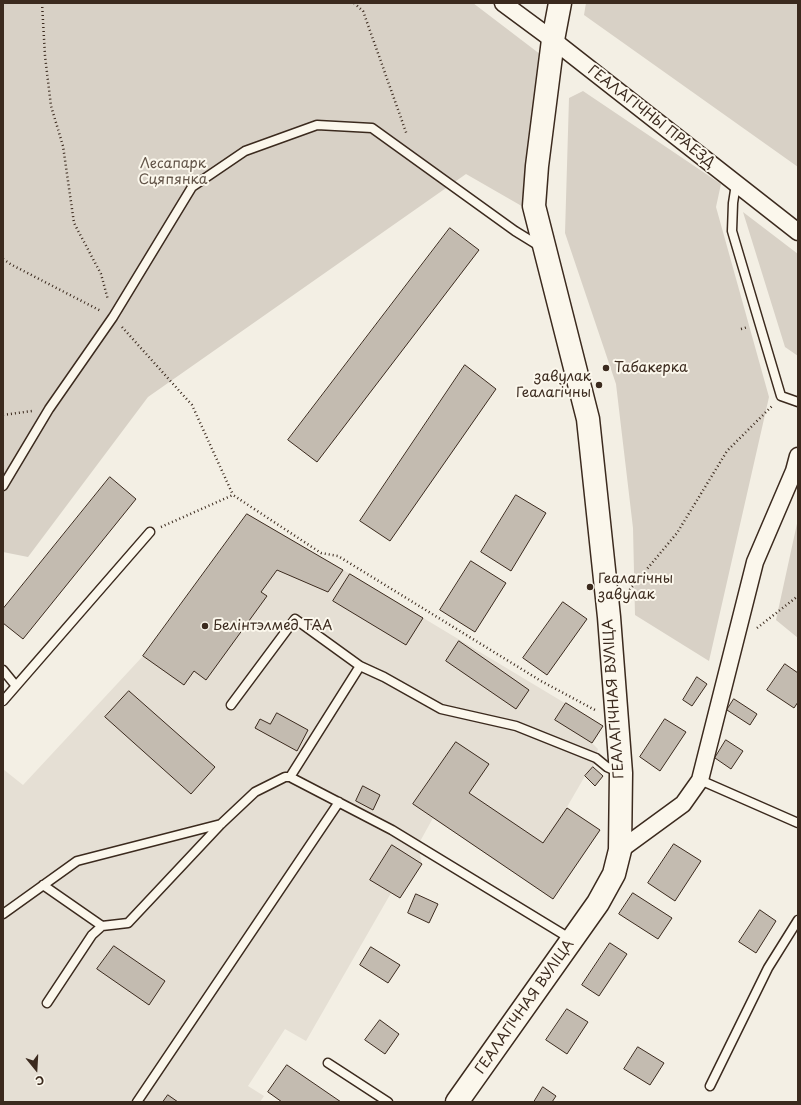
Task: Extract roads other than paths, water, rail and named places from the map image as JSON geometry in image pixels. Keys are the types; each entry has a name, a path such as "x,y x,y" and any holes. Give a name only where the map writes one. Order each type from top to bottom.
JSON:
{"street":[{"name":"ГЕАЛАГІЧНЫ ПРАЕЗД","path":"503,3 553,40 798,232"},
{"name":"ГЕАЛАГІЧНАЯ ВУЛІЦА","path":"457,1102 598,903 614,874 620,850 621,773 609,617 588,419 534,206 537,166 553,40 560,3"},
{"path":"620,850 683,804 700,780 732,647 755,562 794,471 798,456"}],"lane":[{"path":"3,486 49,409 113,317 192,187 245,151 317,124 372,128 515,231 545,249"},
{"path":"736,184 733,202 732,231 781,396 798,402"},
{"path":"3,701 150,532"},
{"path":"231,705 295,619 360,666 384,677 441,709 516,726 596,758 607,767 621,773"},
{"path":"290,777 360,666"},
{"path":"3,670 16,686"},
{"path":"47,1004 92,934 102,926 128,923 221,824 255,792 286,777 290,777 399,833 572,940"},
{"path":"700,780 798,824"},
{"path":"137,1102 339,802"},
{"path":"3,914 76,861 221,824"},
{"path":"43,885 102,926"},
{"path":"710,1086 768,968 798,920"},
{"path":"328,1063 388,1102"}],"place":[{"name":"Табакерка","path":"606,368"},
{"name":"завулак Геалагічны","path":"599,385"},
{"name":"Геалагічны завулак","path":"590,587"},
{"name":"Белінтэлмед ТАА","path":"205,626"}],"park label":[{"name":"Лесапарк Сцяпянка","path":"173,172"}]}
